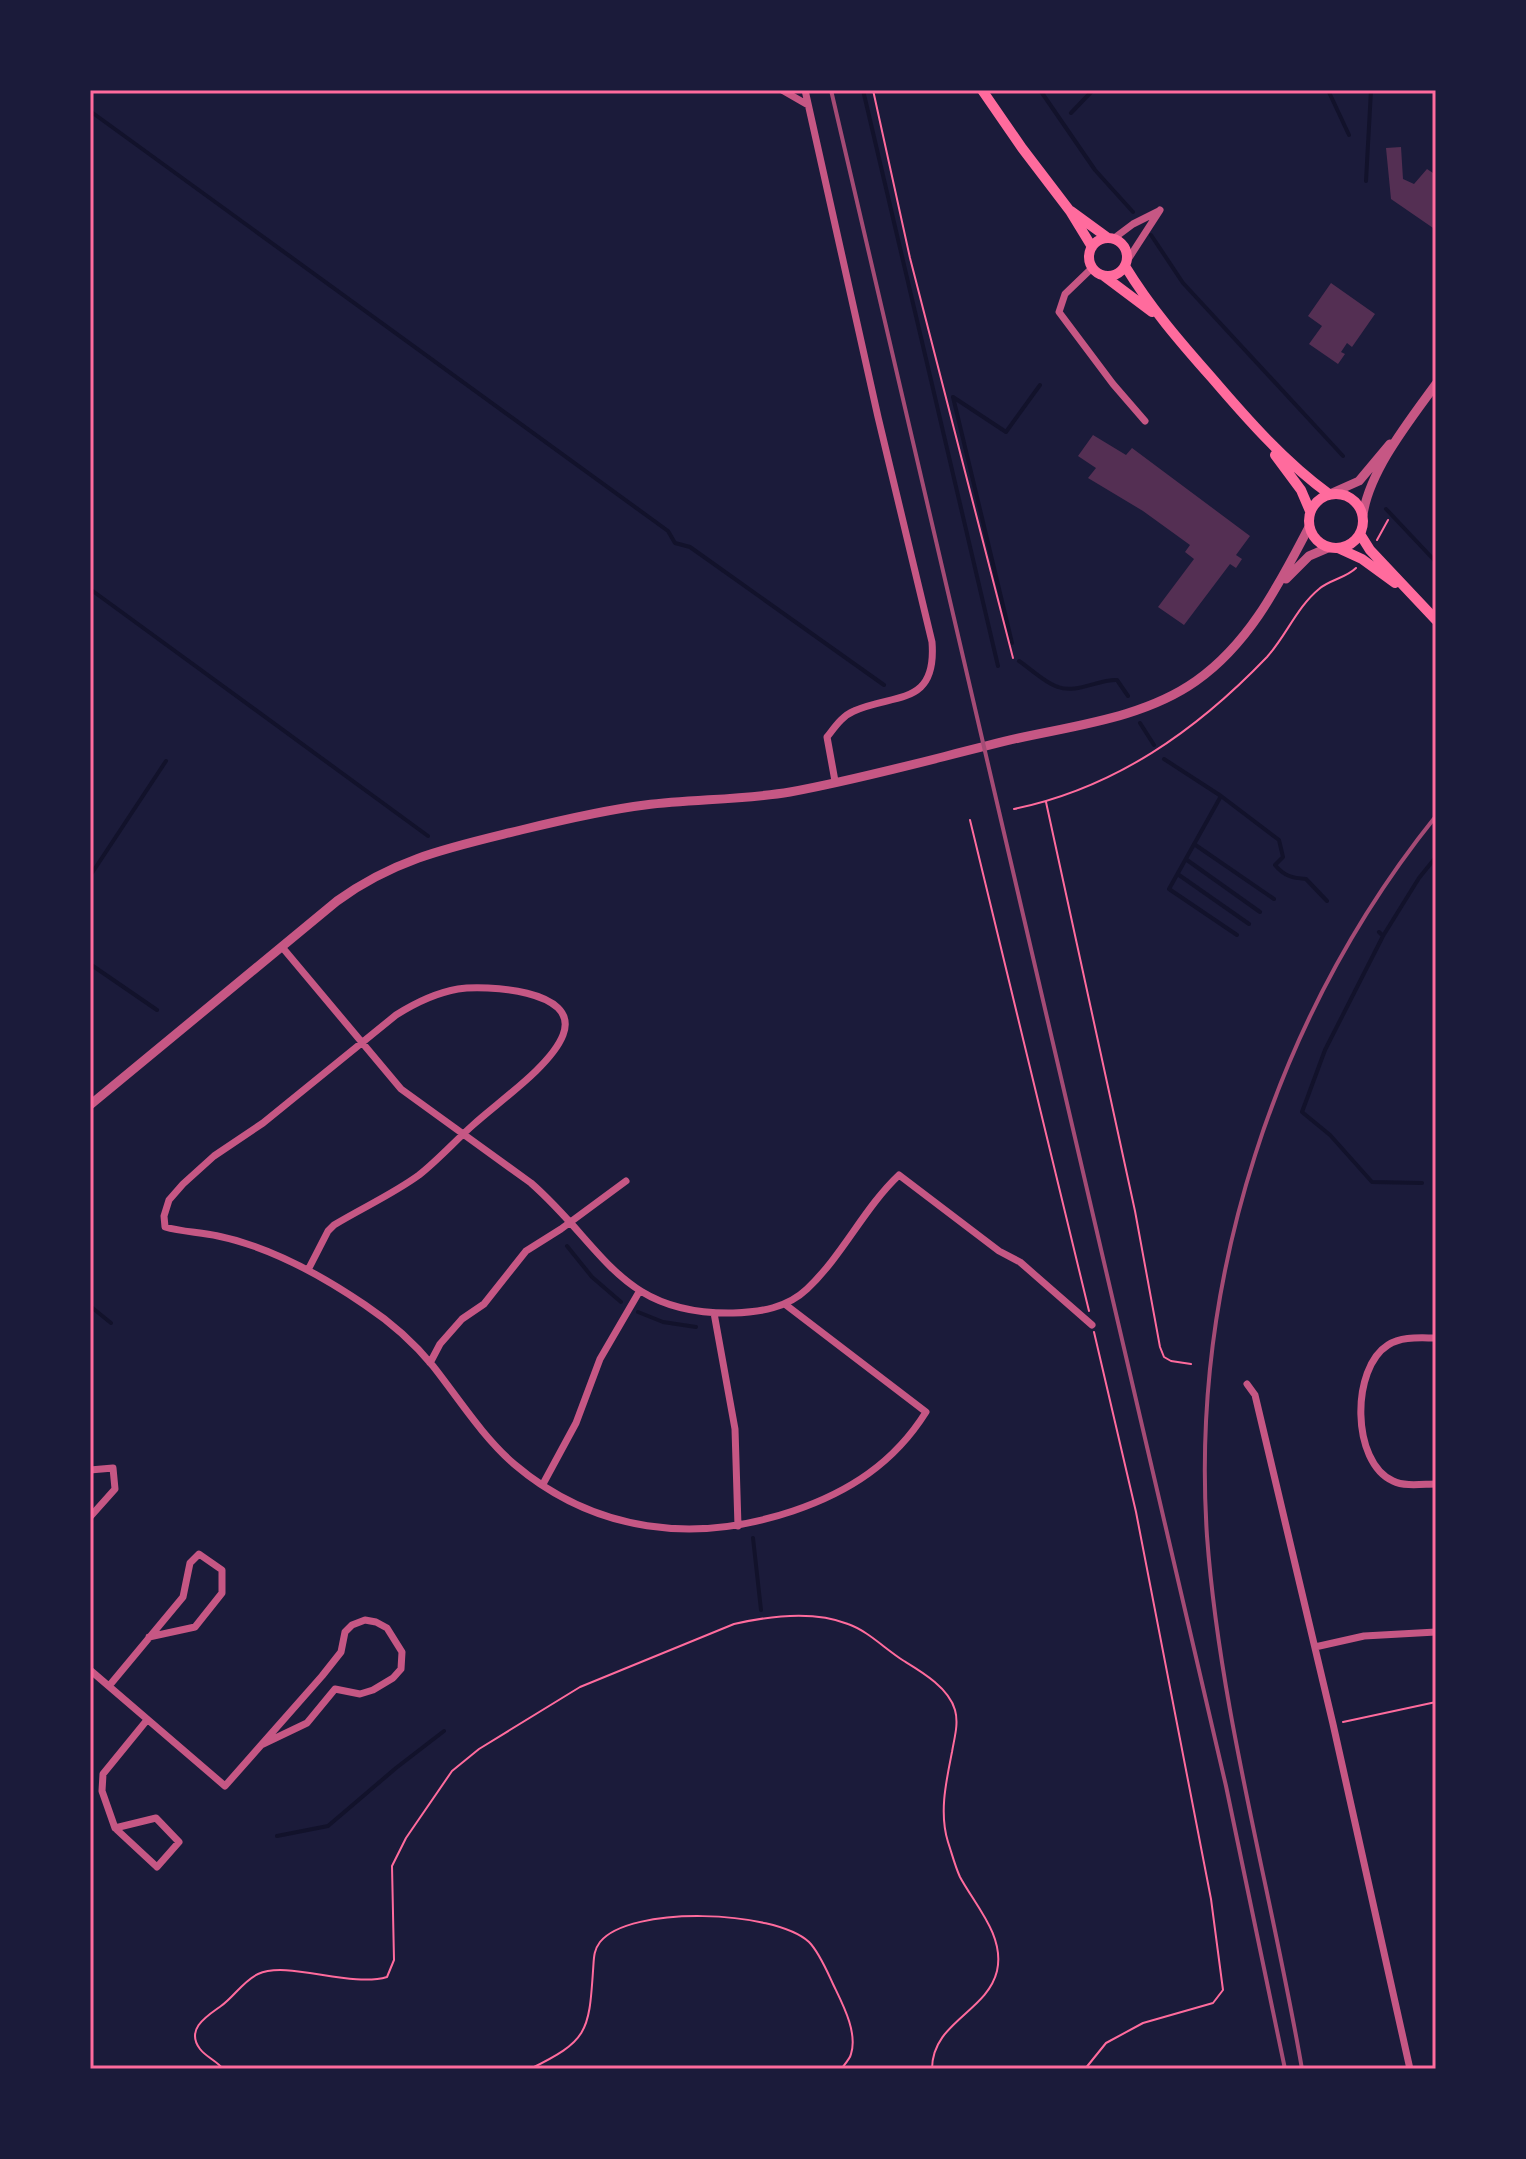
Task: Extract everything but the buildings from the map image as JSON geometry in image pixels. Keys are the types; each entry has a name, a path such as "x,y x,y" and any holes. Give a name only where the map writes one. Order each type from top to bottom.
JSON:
{"main road":[{"path":"982,90 1070,211 1092,247"},
{"path":"1070,211 1124,247 1126,263 1157,315 1261,434 1304,475 1331,494 1348,496 1355,501 1363,515 1360,534 1354,541 1334,548"},
{"path":"1111,239 1099,241 1092,247 1089,258 1092,268 1157,315"},
{"path":"1103,276 1116,275 1126,263"},
{"path":"1261,434 1301,490 1310,511 1309,527 1317,540 1362,559 1416,598"},
{"path":"1310,511 1315,503 1331,494"},
{"path":"1360,534 1370,550 1436,620"}],"street":[{"path":"782,90 808,105"},
{"path":"805,90 932,642 933,659 929,675 921,687 893,702 855,710 843,717 827,737 835,781"},
{"path":"1111,239 1160,210 1126,263"},
{"path":"1092,268 1065,294 1059,312 1145,421"},
{"path":"1331,494 1359,481 1436,384"},
{"path":"1363,515 1370,490 1408,423"},
{"path":"90,1105 362,883 394,866 448,848 623,808 767,795 835,781 1108,718 1165,698 1197,680 1222,660 1247,632 1276,591 1309,527"},
{"path":"1276,591 1309,556 1334,548"},
{"path":"282,947 360,1044 401,1089 531,1183 624,1280 639,1292 671,1307 714,1313 744,1313 786,1305 818,1278 886,1187 899,1175 999,1251 1020,1262 1092,1325"},
{"path":"308,1270 334,1225 419,1175 521,1084 558,1045 566,1027 556,1004 513,990 485,987 459,989 407,1008 263,1123 214,1156 183,1184 169,1200 164,1216 165,1227 240,1242 308,1270 377,1313 430,1363 493,1443 512,1462 543,1484 591,1510 644,1526 695,1530 738,1526 800,1509 857,1483 909,1439 926,1412 786,1305"},
{"path":"430,1363 440,1344 462,1319 484,1304 526,1251 626,1181"},
{"path":"543,1484 576,1423 600,1359 639,1292"},
{"path":"714,1313 735,1429 738,1526"},
{"path":"1436,1338 1396,1340 1378,1352 1365,1374 1362,1426 1370,1458 1380,1471 1393,1481 1436,1484"},
{"path":"1247,1384 1255,1395 1315,1647 1410,2069"},
{"path":"90,1470 113,1468 115,1489 90,1517"},
{"path":"109,1686 149,1637 183,1597 190,1563 199,1554 222,1570 222,1593 195,1627 149,1637"},
{"path":"90,1670 225,1786 341,1652 345,1632 352,1625 365,1620 376,1622 387,1628 402,1652 401,1669 393,1678 360,1694 335,1689 322,1676"},
{"path":"1315,1647 1364,1636 1436,1632"},
{"path":"261,1745 307,1723 335,1689"},
{"path":"115,1828 153,1817 180,1841 158,1867 115,1828 102,1791 103,1774 147,1720"}],"path":[{"path":"873,90 910,258 1013,658"},
{"path":"1373,546 1388,520"},
{"path":"1014,809 1083,790 1126,769 1194,725 1269,654 1320,587 1354,571 1358,564"},
{"path":"1046,802 1135,1211 1160,1347 1164,1357 1171,1361 1191,1364"},
{"path":"970,820 1136,1512 1211,1899 1223,1990 1213,2003 1143,2023 1106,2043 1085,2069"},
{"path":"223,2069 199,2048 194,2034 198,2023 260,1973 277,1970 371,1982 387,1977 394,1960 392,1866 406,1838 452,1771 479,1749 580,1687 734,1624 760,1618 791,1617 825,1618 849,1624 919,1670 941,1689 955,1708 957,1725 944,1796 945,1830 960,1876 992,1930 998,1951 997,1971 990,1987 976,2004 942,2035 932,2069"},
{"path":"1333,1724 1436,1702"},
{"path":"530,2069 557,2056 581,2037 590,2010 594,1951 601,1940 621,1928 648,1921 729,1916 777,1926 809,1942 825,1968 851,2030 852,2053 841,2069"}],"waterway":[{"path":"863,90 998,666"},
{"path":"1040,90 1095,170 1133,212"},
{"path":"1071,113 1093,90"},
{"path":"1328,90 1349,135"},
{"path":"1366,181 1371,90"},
{"path":"90,111 668,531 675,543 690,547 884,685"},
{"path":"1151,235 1183,283 1343,456"},
{"path":"1012,643 953,397 1006,432 1040,385"},
{"path":"1386,509 1436,562"},
{"path":"90,589 428,836"},
{"path":"1019,661 1058,687 1072,689 1117,680 1128,696"},
{"path":"1140,723 1154,745"},
{"path":"1164,759 1221,796 1279,840 1283,857 1275,865 1289,876 1306,879 1327,901"},
{"path":"90,876 166,761"},
{"path":"1221,796 1169,889 1237,935"},
{"path":"1194,844 1274,899"},
{"path":"1379,932 1383,936 1419,878 1436,857"},
{"path":"1187,860 1260,912"},
{"path":"1179,875 1249,924"},
{"path":"1383,936 1325,1050 1302,1112 1330,1135 1372,1182 1422,1183"},
{"path":"90,964 157,1010"},
{"path":"567,1246 592,1277 621,1302"},
{"path":"90,1306 111,1323"},
{"path":"638,1312 663,1322 696,1327"},
{"path":"753,1538 761,1610"},
{"path":"277,1836 328,1826 444,1731"}],"railway":[{"path":"831,90 1226,1786 1285,2069"},
{"path":"1302,2069 1235,1736 1214,1603 1207,1536 1205,1440 1213,1344 1230,1249 1255,1155 1289,1064 1330,977 1380,894 1436,816"}]}
